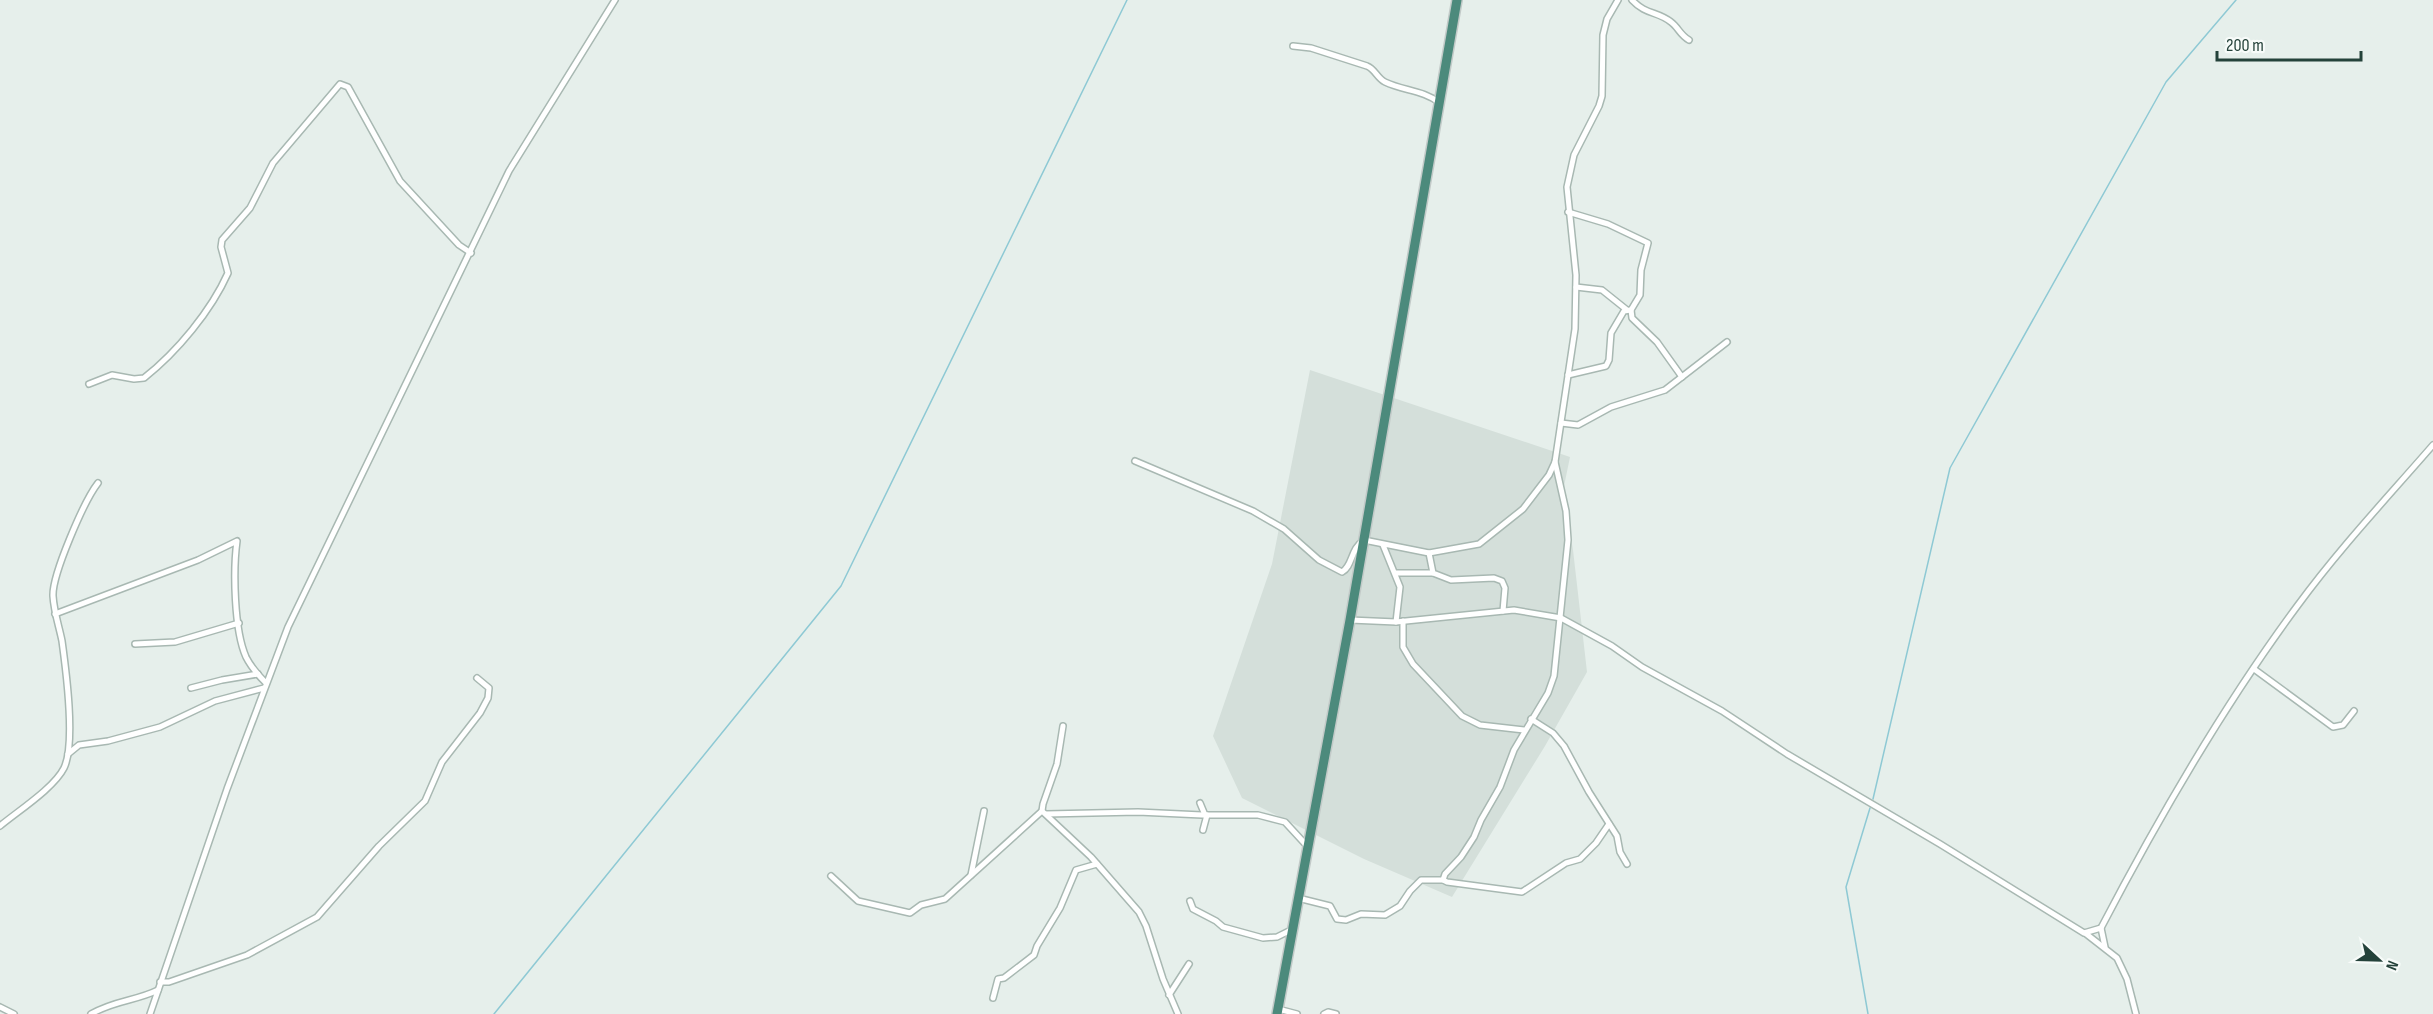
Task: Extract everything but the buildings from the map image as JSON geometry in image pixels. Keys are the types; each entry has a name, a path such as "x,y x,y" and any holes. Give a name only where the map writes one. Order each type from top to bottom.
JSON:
{"highway":[{"path":"1277,1012 1350,620 1457,0"}],"street":[{"path":"150,1014 265,685 288,627 515,161 615,0"},
{"path":"1443,880 1445,874 1461,857 1474,837 1500,787 1514,750 1548,693 1554,676 1566,564 1567,522 1556,462 1575,329 1576,287 1567,187 1579,144 1599,106 1603,87 1603,35 1607,19 1617,0"},
{"path":"1632,0 1643,10 1673,23 1689,40"},
{"path":"1293,46 1311,48 1367,66 1374,70 1383,81 1428,95 1440,104"},
{"path":"89,384 112,375 134,379 144,378 196,325 211,305 228,273 221,247 222,240 250,208 273,163 340,84 348,87 404,186 459,245 471,253"},
{"path":"1568,212 1608,224 1648,243 1641,270 1640,295 1611,333 1610,354 1606,366 1568,375"},
{"path":"1576,287 1602,290 1629,310 1634,321 1650,335 1682,377"},
{"path":"1561,423 1578,425 1611,407 1656,395 1727,342"},
{"path":"2105,947 2101,928 2130,873 2211,734 2297,606 2433,445"},
{"path":"1135,461 1253,511 1284,529 1319,560 1342,572 1348,567 1355,548 1364,540 1429,553 1471,546 1486,540 1523,509 1556,462"},
{"path":"0,826 34,799 62,771 68,754 66,682 62,642 53,596 58,568 87,501 98,483"},
{"path":"55,614 198,560 237,541 234,567 243,650 265,685"},
{"path":"1383,545 1400,586 1399,621 1403,647 1413,664 1462,716 1480,725 1524,730"},
{"path":"1429,553 1433,573"},
{"path":"1396,573 1433,573 1451,580 1499,579 1504,584 1503,611"},
{"path":"1350,620 1399,621 1524,610 1561,618 1612,646 1642,667 1722,711 1779,749 1940,844 2105,947 2120,963 2136,1014"},
{"path":"135,644 175,642 239,623"},
{"path":"2254,669 2333,727 2343,725 2354,711"},
{"path":"191,688 258,674"},
{"path":"160,982 169,982 247,955 317,917 379,846 425,801 442,762 475,720 488,698 489,688 477,678"},
{"path":"68,754 79,745 108,741 160,727 214,701 265,685"},
{"path":"1531,719 1560,740 1617,836 1620,852 1627,864"},
{"path":"1063,726 1057,751 1057,764 1042,804 1044,813 1097,864 1139,912 1178,1014"},
{"path":"1200,803 1206,815 1203,830"},
{"path":"970,877 984,812"},
{"path":"831,876 858,901 910,913 921,905 945,899 1022,828 1044,813 1138,812 1258,815 1285,822 1308,847"},
{"path":"1298,898 1330,906 1333,915 1340,920 1361,914 1385,915 1400,906 1421,880 1443,880 1522,892 1566,863 1580,858 1596,843 1609,824"},
{"path":"993,998 998,979 1004,978 1034,955 1060,908 1077,870 1097,864"},
{"path":"1190,901 1193,909 1223,927 1263,938 1277,938 1293,929"},
{"path":"2084,933 2101,928"},
{"path":"1169,995 1189,964"},
{"path":"91,1014 116,1002 141,997 158,990"},
{"path":"0,1007 14,1014"},
{"path":"1277,1012 1296,1014"},
{"path":"1324,1014 1328,1012 1336,1014"}],"shaded area":[{"path":"1310,370 1570,457 1563,491 1573,550 1587,672 1545,746 1452,897 1364,859 1242,798 1213,736 1272,564"}],"waterway":[{"path":"494,1014 841,586 1127,0"},
{"path":"1873,799 1950,468 2166,82 2236,0"},
{"path":"1868,1014 1846,887 1870,808"}]}
